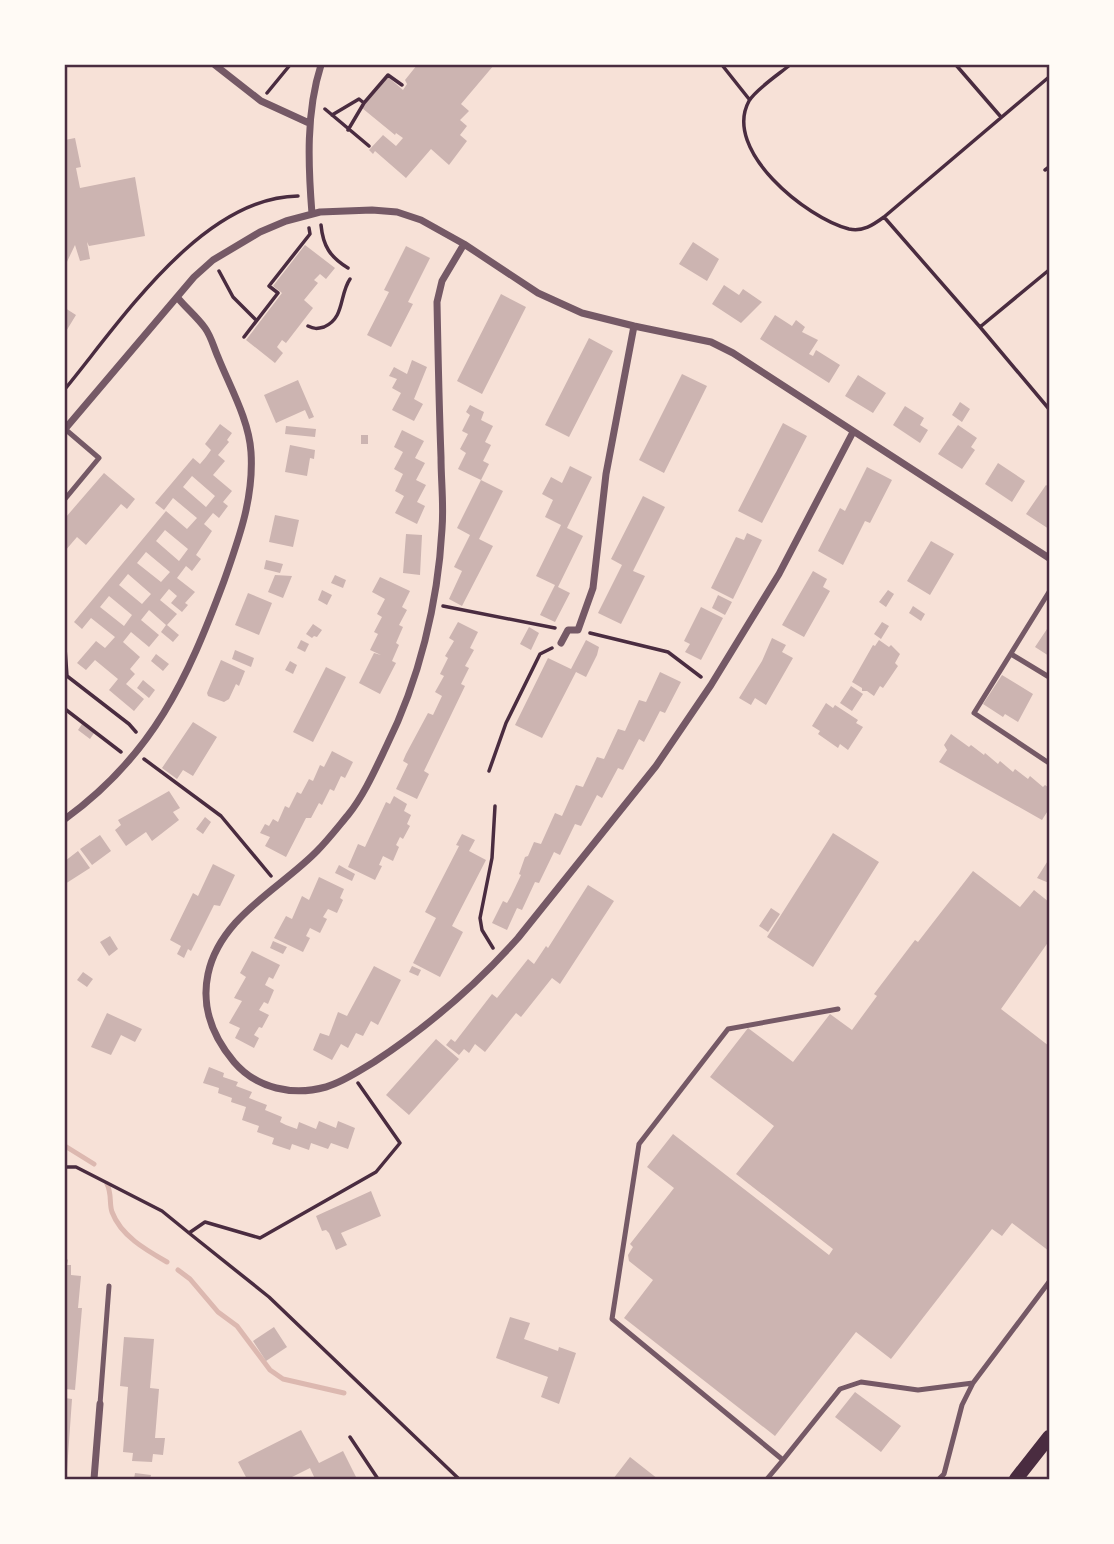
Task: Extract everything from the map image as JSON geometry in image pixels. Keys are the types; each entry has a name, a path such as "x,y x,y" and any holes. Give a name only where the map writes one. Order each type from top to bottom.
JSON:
{"main road":[{"path":"1016,1479 1049,1437"}],"street":[{"path":"215,65 261,101 309,123"},
{"path":"313,214 309,123 321,65"},
{"path":"65,429 177,297 213,260 260,232 313,214 347,209 397,212 421,220 464,244 538,293 582,313 712,342 733,353 1049,558"},
{"path":"464,244 442,281 437,302 442,529 432,604 418,667 400,720 372,777 350,812 318,850 243,913 222,940 208,972 206,998 210,1023 221,1046 243,1072 275,1089 299,1092 328,1087 353,1075 404,1041 454,1001 500,958 656,766 711,685 779,574 853,432"},
{"path":"65,819 113,780 164,716 185,678 214,609 243,527 251,490 251,450 241,413 206,330 177,297"},
{"path":"561,643 568,630 578,630 593,588 607,474 634,326"},
{"path":"94,1479 100,1404"}],"lane":[{"path":"65,429 99,458 65,499"},
{"path":"1049,592 974,713 1049,763"},
{"path":"1011,654 1049,677"},
{"path":"783,1460 612,1318 639,1144 728,1029 838,1009"},
{"path":"939,1479 944,1474 962,1405 973,1383 1049,1282"},
{"path":"100,1404 109,1286"},
{"path":"767,1479 840,1389 861,1382 918,1391 973,1383"}],"path":[{"path":"261,101 290,65"},
{"path":"722,65 749,99"},
{"path":"790,65 749,99 742,121 748,147 771,178 801,204 850,229 867,228 884,218 1049,77"},
{"path":"956,65 1001,117"},
{"path":"348,130 364,103 388,75 402,85"},
{"path":"312,99 369,146"},
{"path":"332,115 359,99 364,103"},
{"path":"65,389 151,284 175,257 197,239 224,220 278,196 311,196"},
{"path":"313,214 331,257 348,268"},
{"path":"244,337 278,293 269,286 310,234 313,214"},
{"path":"884,218 1049,409"},
{"path":"213,260 233,298 256,320"},
{"path":"980,327 1049,270"},
{"path":"308,326 312,329 320,328 337,317 344,289 350,279"},
{"path":"432,604 568,630"},
{"path":"578,630 668,652 711,685"},
{"path":"489,771 506,723 540,654 561,643"},
{"path":"65,648 67,676 129,724 145,743"},
{"path":"65,709 221,816 279,885"},
{"path":"495,806 492,858 480,918 482,930 500,958"},
{"path":"189,1233 205,1222 260,1238 376,1172 400,1143 353,1075"},
{"path":"65,1167 76,1167 151,1204 189,1233 269,1297 459,1479"},
{"path":"351,1437 378,1479"}],"building":[{"path":"417,65 494,65 461,104 469,111 460,120 467,126 460,135 467,141 449,165 431,149 406,178 375,151 373,154 369,150 383,135 396,146 403,138 396,133 395,135 362,108 388,77 403,90 407,84 405,80"},
{"path":"75,138 81,167 76,168 80,188 135,177 145,236 89,246 87,242 90,259 80,261 75,245 65,266 65,140"},
{"path":"693,242 719,259 707,281 679,264"},
{"path":"305,245 335,268 326,279 320,274 314,280 318,283 304,300 313,308 286,343 282,340 277,347 283,353 275,363 246,340 282,293 273,286"},
{"path":"406,246 430,258 408,302 413,304 391,347 367,335 389,292 384,290"},
{"path":"724,285 739,295 743,289 762,302 741,323 712,304"},
{"path":"501,294 526,307 482,394 457,381"},
{"path":"65,308 76,315 65,333"},
{"path":"775,315 792,326 796,320 805,327 802,332 818,340 809,354 813,356 816,350 840,365 829,383 760,339"},
{"path":"589,338 613,351 569,437 545,425"},
{"path":"412,360 427,367 414,399 423,404 414,421 392,410 401,393 392,388 397,379 389,376 394,367 407,374"},
{"path":"682,374 707,386 664,473 639,460"},
{"path":"858,375 886,393 873,413 845,396"},
{"path":"298,380 314,417 309,419 305,410 276,423 264,395"},
{"path":"960,402 970,409 962,422 952,415"},
{"path":"470,405 484,412 481,420 493,426 485,442 491,445 483,461 489,464 481,480 458,469 466,453 460,449 468,434 462,431 470,415 466,412"},
{"path":"905,406 924,418 920,425 928,430 920,443 893,425"},
{"path":"783,423 807,436 762,523 738,511"},
{"path":"220,424 232,433 227,440 229,442 218,455 225,461 213,475 232,491 223,502 228,506 219,518 213,513 204,524 212,531 196,555 201,559 192,571 186,566 177,578 195,592 185,603 188,605 182,612 171,603 177,596 169,589 160,600 177,614 167,625 179,635 173,642 161,632 166,625 149,610 141,620 159,635 149,647 131,632 123,642 140,657 130,669 135,674 126,684 144,699 134,711 109,690 118,679 95,660 86,670 77,663 96,641 105,648 115,637 91,618 82,629 74,622 166,511 187,529 197,518 173,498 164,510 155,503 193,458 200,464 206,457 211,450 205,444","holes":["192,476 215,496 206,507 183,487","165,530 188,549 179,561 156,541","146,552 170,572 161,582 137,563","128,574 151,594 142,604 119,585","109,596 132,615 124,626 100,607"]},
{"path":"958,425 977,438 971,447 975,450 962,469 938,454"},
{"path":"286,426 316,429 315,437 285,434"},
{"path":"402,430 424,441 415,458 425,463 416,480 426,485 417,502 425,506 417,524 395,513 404,496 395,491 403,474 394,469 403,452 394,447"},
{"path":"361,435 368,435 368,444 361,444"},
{"path":"290,445 315,450 314,459 310,458 307,476 285,472"},
{"path":"998,463 1025,481 1012,502 985,484"},
{"path":"570,466 592,477 567,528 583,536 558,587 570,593 555,622 540,615 555,585 536,576 561,525 545,517 553,500 542,494 551,477 562,483"},
{"path":"867,467 892,480 870,523 865,521 843,565 818,551 840,508 845,511"},
{"path":"104,473 135,499 127,509 121,504 86,545 77,537 65,551 65,516"},
{"path":"481,480 503,491 479,539 493,546 462,606 449,599 462,571 454,567 470,535 457,528"},
{"path":"1046,485 1049,487 1049,529 1026,514"},
{"path":"643,496 665,507 633,571 645,576 621,624 598,613 622,565 611,559"},
{"path":"275,515 299,520 293,547 269,542"},
{"path":"747,533 762,540 733,599 711,588 736,537 744,540"},
{"path":"406,534 422,535 420,575 403,573"},
{"path":"931,541 954,554 930,595 907,581"},
{"path":"266,560 283,564 280,573 264,569"},
{"path":"813,571 827,579 823,587 830,591 804,637 782,625"},
{"path":"275,575 292,576 283,598 268,592"},
{"path":"335,575 346,580 343,588 331,583"},
{"path":"380,577 410,591 402,607 407,610 399,625 403,627 392,661 396,663 380,694 359,683 374,653 381,655 370,650 378,634 374,632 382,617 377,614 385,599 372,592"},
{"path":"322,590 332,595 327,605 318,600"},
{"path":"888,590 894,594 886,607 879,602"},
{"path":"248,593 272,603 259,635 235,625"},
{"path":"718,595 732,602 725,615 712,608"},
{"path":"913,606 925,614 921,621 909,613"},
{"path":"701,607 723,618 701,660 685,652 690,644 684,641"},
{"path":"458,622 478,632 470,648 474,650 465,666 469,668 461,684 465,686 424,771 429,774 417,799 396,789 408,764 403,761 406,754 428,713 433,715 442,696 435,692 444,676 440,674 448,658 445,656 454,641 449,638"},
{"path":"882,622 889,626 881,639 874,634"},
{"path":"313,624 322,630 317,637 312,638 306,634"},
{"path":"1049,626 1049,656 1035,647"},
{"path":"529,627 539,633 531,650 520,644"},
{"path":"772,638 786,645 782,652 793,658 766,705 755,698 751,705 739,698 762,661"},
{"path":"301,640 309,644 305,652 297,648"},
{"path":"586,640 599,647 597,655 586,677 576,672 542,738 515,725 548,658 571,669"},
{"path":"879,640 889,647 891,645 900,654 895,663 898,666 874,696 862,691 862,688 852,682 873,645"},
{"path":"235,650 254,658 251,667 232,659"},
{"path":"156,654 169,664 163,671 151,661"},
{"path":"221,660 245,671 239,686 236,684 229,699 224,702 208,696 207,693"},
{"path":"290,661 297,665 293,674 285,670"},
{"path":"326,667 346,677 313,742 293,732"},
{"path":"660,672 681,682 665,713 660,711 644,742 639,739 623,770 618,768 602,798 597,795 581,826 575,824 560,855 554,852 539,883 535,882 522,910 517,908 507,930 492,923 503,901 507,903 511,896 521,875 519,874 525,857 534,842 541,844 555,813 562,816 576,785 583,787 597,757 604,759 618,729 625,731 639,700 646,702"},
{"path":"1002,675 1033,694 1018,722 1005,714 1003,717 983,704"},
{"path":"143,680 155,690 149,698 137,688"},
{"path":"851,686 863,694 852,711 840,703"},
{"path":"826,703 833,708 835,705 858,720 856,723 863,727 848,750 840,744 838,748 818,734 820,731 812,726"},
{"path":"193,722 217,737 193,776 183,770 177,779 162,768"},
{"path":"82,724 94,733 90,739 78,730"},
{"path":"951,734 969,747 971,745 984,755 985,753 998,764 1000,761 1013,772 1015,769 1028,779 1030,776 1043,787 1045,785 1049,788 1049,809 1042,820 939,762 947,750 944,745"},
{"path":"332,751 353,762 345,778 341,776 334,791 330,789 322,805 319,803 311,818 306,818 286,857 265,846 270,837 260,833 265,824 269,826 273,819 278,822 285,806 289,808 297,792 301,794 309,779 313,781 320,765 324,767"},
{"path":"169,791 180,808 173,812 179,820 152,841 146,832 126,846 115,830 121,825 118,820"},
{"path":"394,796 407,804 404,811 411,815 407,824 410,826 396,845 399,847 393,861 383,856 379,865 382,866 375,880 348,867 358,844 365,847 386,802 390,804"},
{"path":"205,817 211,822 203,834 196,829"},
{"path":"833,833 879,862 813,967 767,937"},
{"path":"462,834 475,840 469,851 486,860 452,926 463,932 440,977 413,963 436,918 425,912 459,846 456,845"},
{"path":"100,835 111,851 92,865 80,849"},
{"path":"78,851 90,868 65,884 65,861"},
{"path":"1049,859 1049,883 1037,878"},
{"path":"213,864 235,875 220,906 214,905 191,951 188,949 184,958 177,954 181,946 170,940 193,893 198,896"},
{"path":"339,865 355,874 352,881 335,873"},
{"path":"973,871 1020,907 1034,890 1049,902 1049,941 1001,1009 1049,1046 1049,1251 1012,1223 1002,1236 992,1229 891,1359 856,1332 775,1436 624,1318 653,1280 629,1261 628,1255 633,1247 630,1244 674,1188 647,1167 673,1134 829,1255 833,1249 736,1174 774,1126 710,1077 748,1028 793,1062 830,1014 852,1030 877,996 874,994 915,940 918,942"},
{"path":"319,877 344,889 340,898 343,900 337,913 328,909 323,917 327,919 320,933 310,928 306,936 310,938 303,952 274,938 286,916 292,919 302,896 309,900"},
{"path":"588,885 614,901 560,984 552,978 521,1017 516,1013 485,1052 475,1044 469,1053 464,1049 459,1055 446,1045 451,1039 455,1042 492,994 497,998 528,959 534,964 546,946 548,948"},
{"path":"771,908 780,914 768,932 759,926"},
{"path":"110,936 118,949 109,956 100,942"},
{"path":"273,941 287,947 283,954 270,948"},
{"path":"252,951 280,965 273,979 269,977 265,985 274,990 268,1004 264,1002 259,1010 269,1015 262,1028 259,1027 254,1035 259,1038 254,1048 235,1038 240,1028 229,1023 242,1001 234,998 246,977 240,973"},
{"path":"374,966 401,980 378,1025 371,1021 363,1036 356,1033 348,1048 341,1044 332,1060 313,1050 320,1033 329,1036 338,1012 347,1016"},
{"path":"412,966 421,970 418,976 409,972"},
{"path":"83,972 93,979 87,987 77,980"},
{"path":"107,1013 142,1029 135,1042 121,1035 111,1055 91,1047"},
{"path":"436,1039 459,1059 409,1115 386,1095"},
{"path":"209,1067 224,1073 223,1077 238,1082 236,1086 252,1092 249,1098 267,1105 265,1110 282,1117 280,1122 286,1125 297,1129 299,1122 316,1129 319,1121 336,1128 338,1121 355,1128 348,1149 331,1143 328,1149 311,1143 309,1150 292,1144 290,1150 272,1144 274,1138 257,1132 259,1126 242,1120 246,1107 231,1102 232,1098 218,1093 219,1088 203,1083"},
{"path":"371,1191 381,1216 341,1233 347,1245 336,1250 329,1233 322,1231 316,1216"},
{"path":"65,1257 68,1260 67,1265 71,1265 71,1275 81,1276 78,1308 82,1308 75,1390 65,1389"},
{"path":"510,1317 530,1323 524,1339 558,1351 559,1347 576,1353 559,1404 541,1397 548,1377 496,1358"},
{"path":"274,1327 287,1347 266,1361 253,1341"},
{"path":"124,1337 154,1339 150,1388 159,1389 155,1438 165,1438 163,1455 153,1454 152,1462 132,1461 133,1453 123,1452 128,1387 120,1386"},
{"path":"855,1392 901,1426 881,1452 835,1417"},
{"path":"65,1398 72,1399 67,1470 65,1470"},
{"path":"301,1430 319,1463 343,1451 357,1479 315,1479 310,1468 288,1479 247,1479 238,1462"},
{"path":"630,1457 658,1479 613,1479"},
{"path":"135,1473 151,1475 150,1479 134,1479"}],"waterway":[{"path":"65,1146 94,1164"},
{"path":"107,1184 112,1212 121,1228 135,1242 167,1262"},
{"path":"178,1270 190,1279 218,1312 237,1326 270,1370 283,1379 344,1393"}]}
